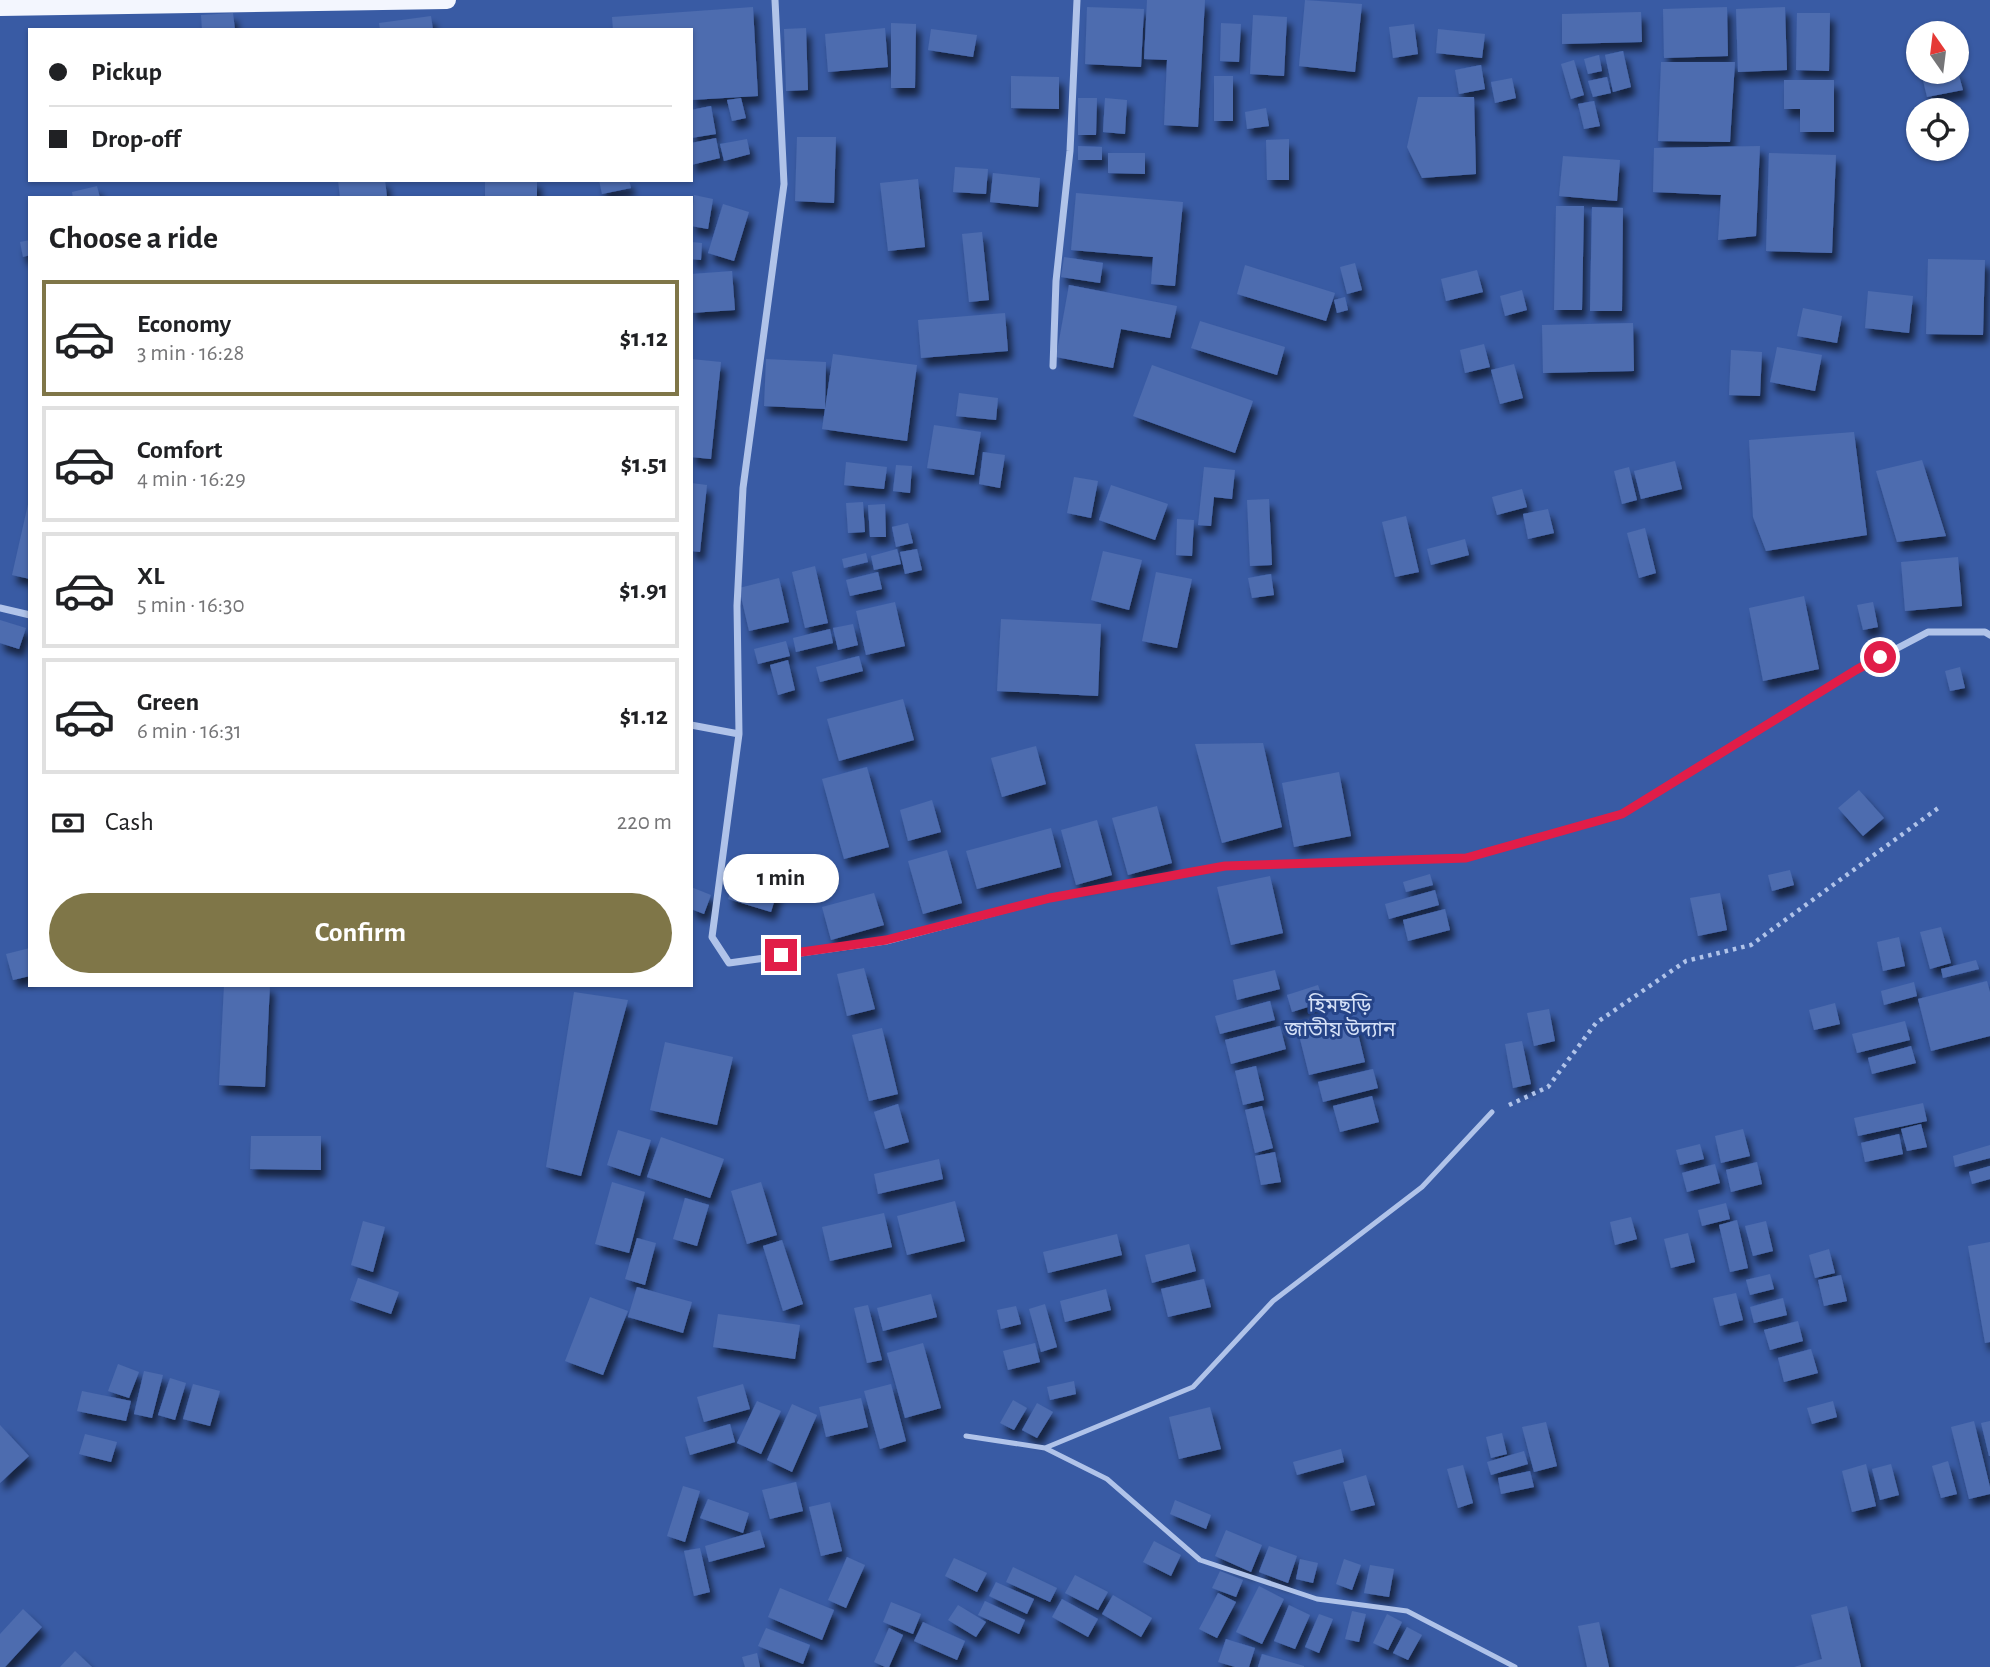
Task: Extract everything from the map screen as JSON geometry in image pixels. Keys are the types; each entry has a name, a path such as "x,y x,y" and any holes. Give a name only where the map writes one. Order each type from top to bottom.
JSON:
{"main road":[{"path":"3,5 447,0"}],"street":[{"path":"775,0 784,184 743,488 737,606 739,734 712,937 729,963 886,940 1050,898 1225,866 1466,858 1622,814 1856,670 1928,632 1984,632 1990,635"},
{"path":"1053,366 1056,281 1070,151 1077,0"},
{"path":"0,608 28,615"},
{"path":"693,725 739,734"}],"lane":[{"path":"1045,1448 1194,1387 1273,1301 1422,1187 1492,1112"},
{"path":"966,1436 1045,1448 1107,1479 1200,1560 1317,1600 1407,1611 1515,1667"}],"path":[{"path":"1492,1112 1548,1087 1596,1023 1686,961 1751,945 1941,806"}],"green space":[{"name":"হিমছড়ি জাতীয় উদ্যান","path":"0,0 1990,0 1990,1667 0,1667"}],"building":[{"path":"1147,0 1205,0 1198,127 1164,125 1167,60 1144,59"},
{"path":"1305,0 1362,4 1355,72 1299,66"},
{"path":"753,7 758,96 693,100 693,28 613,28 612,17"},
{"path":"1087,7 1144,9 1141,67 1085,64"},
{"path":"1727,7 1728,56 1664,58 1663,9"},
{"path":"1785,7 1787,70 1738,72 1736,9"},
{"path":"1641,12 1642,42 1562,44 1562,14"},
{"path":"233,13 235,28 202,28 201,15"},
{"path":"1797,13 1830,13 1829,71 1796,70"},
{"path":"1253,15 1287,17 1284,76 1250,74"},
{"path":"431,16 433,28 380,28 379,23"},
{"path":"891,23 916,24 915,88 891,88"},
{"path":"1221,23 1241,24 1239,62 1220,61"},
{"path":"1414,24 1418,54 1393,58 1389,27"},
{"path":"806,28 808,90 786,91 784,29"},
{"path":"885,28 888,67 828,72 825,34"},
{"path":"931,29 977,35 973,57 928,50"},
{"path":"1438,29 1485,34 1482,58 1436,53"},
{"path":"1623,51 1631,87 1613,92 1605,55"},
{"path":"1599,55 1602,71 1588,74 1584,59"},
{"path":"1574,60 1584,95 1571,99 1561,64"},
{"path":"1661,62 1735,62 1730,142 1658,141"},
{"path":"1481,65 1485,89 1459,94 1455,70"},
{"path":"1011,76 1059,77 1059,109 1011,108"},
{"path":"1214,76 1233,76 1233,121 1214,121"},
{"path":"1607,77 1611,93 1593,97 1588,81"},
{"path":"1512,78 1516,98 1495,103 1491,82"},
{"path":"1784,80 1834,80 1834,132 1800,132 1800,109 1784,109"},
{"path":"1924,84 1961,84 1963,90 1927,97"},
{"path":"1418,97 1474,97 1476,174 1422,178 1407,147"},
{"path":"741,98 746,118 732,121 727,100"},
{"path":"1078,98 1097,98 1096,135 1078,135"},
{"path":"1105,98 1127,100 1125,134 1103,132"},
{"path":"1594,101 1600,126 1584,129 1578,104"},
{"path":"711,106 716,134 693,138 693,110"},
{"path":"1266,108 1269,126 1247,129 1245,112"},
{"path":"797,137 836,137 834,203 795,201"},
{"path":"716,138 720,158 693,165 693,143"},
{"path":"747,139 750,154 724,161 720,144"},
{"path":"1289,139 1289,180 1267,180 1266,140"},
{"path":"1078,146 1102,147 1102,160 1078,160"},
{"path":"1760,146 1756,236 1718,240 1721,195 1653,192 1654,148"},
{"path":"1108,153 1145,153 1145,174 1108,173"},
{"path":"1769,153 1836,155 1832,253 1766,251"},
{"path":"1563,156 1620,160 1617,201 1559,196"},
{"path":"955,167 988,169 986,194 953,192"},
{"path":"993,173 1040,178 1038,207 990,202"},
{"path":"918,179 925,247 888,251 880,183"},
{"path":"338,182 385,182 387,196 340,196"},
{"path":"485,182 537,182 537,196 485,196"},
{"path":"599,182 630,182 631,188 602,194"},
{"path":"97,186 100,196 73,196 72,192"},
{"path":"1076,193 1183,202 1175,286 1151,284 1153,257 1071,250"},
{"path":"694,195 713,199 708,229 693,226"},
{"path":"723,204 749,212 734,261 708,253"},
{"path":"1556,206 1584,206 1582,310 1554,310"},
{"path":"1592,207 1623,208 1622,311 1590,311"},
{"path":"982,232 989,300 969,302 962,234"},
{"path":"28,240 28,256 23,257 20,242"},
{"path":"693,242 702,243 701,260 693,259"},
{"path":"1064,257 1103,263 1100,283 1061,277"},
{"path":"1928,259 1985,260 1983,335 1926,334"},
{"path":"1355,263 1362,290 1347,294 1340,267"},
{"path":"1245,265 1335,293 1326,321 1237,294"},
{"path":"1477,270 1483,292 1446,301 1441,279"},
{"path":"732,271 735,310 693,313 693,274"},
{"path":"1069,285 1177,306 1170,338 1121,329 1113,368 1056,357"},
{"path":"1522,290 1527,310 1505,316 1500,296"},
{"path":"1868,291 1913,296 1909,333 1865,328"},
{"path":"1345,297 1348,310 1337,313 1334,300"},
{"path":"1803,308 1842,316 1837,343 1797,336"},
{"path":"1005,313 1008,351 921,358 918,320"},
{"path":"1200,321 1285,347 1277,375 1191,348"},
{"path":"1633,323 1634,371 1543,373 1542,325"},
{"path":"1484,344 1490,367 1465,373 1460,350"},
{"path":"1777,347 1822,355 1815,391 1770,382"},
{"path":"1731,350 1762,352 1760,396 1729,395"},
{"path":"833,354 917,365 907,441 822,429"},
{"path":"693,359 721,362 711,459 693,457"},
{"path":"766,359 826,362 825,409 764,406"},
{"path":"1514,364 1523,398 1500,404 1491,370"},
{"path":"1152,365 1253,401 1235,453 1133,416"},
{"path":"959,393 998,398 996,420 956,416"},
{"path":"934,425 981,432 974,475 927,468"},
{"path":"1854,432 1867,535 1766,551 1753,517 1749,440"},
{"path":"983,452 1005,455 1000,488 979,484"},
{"path":"1922,460 1946,536 1897,542 1876,471"},
{"path":"1675,461 1682,489 1641,499 1634,471"},
{"path":"846,462 887,467 884,489 844,485"},
{"path":"896,465 912,466 910,493 893,491"},
{"path":"1204,467 1235,470 1232,499 1214,497 1211,526 1198,525"},
{"path":"1629,467 1637,500 1622,504 1614,471"},
{"path":"1074,477 1098,481 1091,518 1067,513"},
{"path":"693,483 707,485 700,552 693,551"},
{"path":"1111,485 1168,504 1155,540 1099,520"},
{"path":"1522,489 1527,507 1497,515 1492,497"},
{"path":"1269,499 1272,565 1250,566 1247,500"},
{"path":"863,502 865,532 848,533 846,503"},
{"path":"28,504 28,579 12,575"},
{"path":"885,504 886,537 870,537 868,505"},
{"path":"1548,509 1554,533 1528,539 1523,514"},
{"path":"1406,516 1419,572 1395,577 1382,522"},
{"path":"1177,519 1194,520 1192,556 1176,555"},
{"path":"908,523 913,543 896,547 892,527"},
{"path":"1645,528 1656,573 1639,578 1627,533"},
{"path":"1465,539 1469,555 1431,565 1427,549"},
{"path":"897,549 901,564 874,570 871,556"},
{"path":"917,549 922,570 905,574 900,552"},
{"path":"1103,551 1142,560 1129,610 1091,600"},
{"path":"866,553 868,562 844,568 842,559"},
{"path":"1958,557 1962,606 1905,611 1901,562"},
{"path":"815,566 828,623 805,628 792,572"},
{"path":"878,572 882,589 850,596 846,580"},
{"path":"1156,572 1192,579 1177,648 1142,641"},
{"path":"1271,574 1274,595 1252,598 1248,578"},
{"path":"779,578 789,622 749,631 739,588"},
{"path":"1804,596 1819,669 1763,681 1749,608"},
{"path":"895,602 905,646 866,655 856,611"},
{"path":"1873,602 1878,627 1863,630 1857,605"},
{"path":"1001,619 1101,624 1098,696 997,691"},
{"path":"0,620 26,628 19,649 0,643"},
{"path":"853,624 858,645 838,650 833,628"},
{"path":"830,629 833,643 796,652 793,638"},
{"path":"786,641 790,656 758,664 754,649"},
{"path":"859,656 863,671 820,682 816,667"},
{"path":"788,660 795,690 778,695 770,665"},
{"path":"1960,667 1965,688 1950,691 1945,671"},
{"path":"903,699 914,740 839,761 827,719"},
{"path":"1263,743 1282,827 1222,843 1195,744"},
{"path":"1036,746 1046,784 1002,797 991,758"},
{"path":"867,767 889,847 844,859 822,779"},
{"path":"1339,772 1351,836 1294,847 1282,783"},
{"path":"1859,790 1884,818 1863,836 1838,808"},
{"path":"932,800 941,832 908,841 900,810"},
{"path":"1157,806 1172,863 1128,875 1112,818"},
{"path":"1097,820 1112,875 1076,885 1061,830"},
{"path":"1051,828 1061,867 977,889 966,851"},
{"path":"947,850 962,903 923,914 908,861"},
{"path":"1790,870 1794,885 1772,891 1768,875"},
{"path":"737,873 779,886 771,912 728,899"},
{"path":"1430,874 1433,885 1406,892 1403,882"},
{"path":"1270,876 1283,933 1231,945 1217,887"},
{"path":"693,888 711,895 704,914 693,910"},
{"path":"1435,890 1439,905 1389,919 1385,904"},
{"path":"874,893 884,925 831,940 822,907"},
{"path":"1720,893 1727,930 1698,936 1690,898"},
{"path":"1445,909 1450,930 1408,941 1403,920"},
{"path":"1941,927 1951,963 1930,969 1920,932"},
{"path":"1899,937 1905,966 1883,971 1877,942"},
{"path":"28,948 28,976 13,980 6,954"},
{"path":"1976,960 1979,969 1943,978 1941,969"},
{"path":"864,968 875,1009 847,1016 837,974"},
{"path":"1275,970 1280,989 1237,1000 1233,980"},
{"path":"1987,981 1990,992 1990,1036 1931,1051 1918,999"},
{"path":"1914,982 1917,996 1884,1005 1881,991"},
{"path":"1318,985 1324,1002 1292,1012 1287,995"},
{"path":"224,987 270,987 265,1087 219,1085"},
{"path":"574,992 628,1000 581,1176 546,1167"},
{"path":"1270,1001 1275,1020 1220,1034 1215,1016"},
{"path":"1835,1003 1840,1024 1814,1030 1809,1010"},
{"path":"1549,1009 1555,1041 1534,1046 1527,1013"},
{"path":"1354,1017 1365,1062 1309,1075 1298,1031"},
{"path":"1905,1021 1910,1040 1857,1053 1852,1034"},
{"path":"1280,1026 1286,1049 1231,1064 1225,1040"},
{"path":"882,1028 898,1094 869,1101 852,1035"},
{"path":"1522,1041 1531,1084 1513,1088 1505,1044"},
{"path":"665,1042 733,1057 717,1125 650,1110"},
{"path":"1911,1046 1916,1063 1872,1074 1868,1058"},
{"path":"1256,1066 1264,1100 1243,1105 1235,1071"},
{"path":"1373,1069 1378,1088 1323,1102 1318,1082"},
{"path":"1372,1096 1379,1122 1340,1132 1333,1106"},
{"path":"1923,1103 1927,1121 1858,1136 1854,1118"},
{"path":"898,1104 909,1142 885,1149 874,1112"},
{"path":"1262,1106 1273,1148 1255,1153 1245,1110"},
{"path":"1921,1124 1927,1147 1907,1151 1901,1129"},
{"path":"1743,1129 1750,1156 1721,1163 1715,1136"},
{"path":"618,1130 651,1140 640,1176 607,1165"},
{"path":"1899,1134 1903,1154 1865,1162 1861,1143"},
{"path":"251,1136 321,1136 321,1170 250,1169"},
{"path":"661,1137 724,1159 710,1198 647,1177"},
{"path":"1700,1144 1704,1159 1680,1165 1676,1150"},
{"path":"1990,1145 1990,1158 1955,1167 1953,1156"},
{"path":"1275,1152 1281,1182 1261,1185 1255,1156"},
{"path":"939,1159 943,1179 878,1194 874,1174"},
{"path":"1757,1162 1762,1184 1731,1192 1726,1170"},
{"path":"1715,1164 1720,1183 1687,1192 1682,1173"},
{"path":"1990,1166 1990,1179 1972,1184 1969,1172"},
{"path":"612,1182 645,1192 629,1253 595,1244"},
{"path":"761,1182 777,1235 747,1244 731,1191"},
{"path":"685,1198 709,1205 697,1246 673,1239"},
{"path":"955,1201 965,1241 907,1255 897,1216"},
{"path":"1726,1203 1730,1219 1702,1226 1698,1210"},
{"path":"884,1213 892,1247 830,1261 822,1227"},
{"path":"1631,1217 1637,1239 1615,1245 1610,1222"},
{"path":"1737,1220 1748,1268 1730,1272 1719,1225"},
{"path":"363,1221 385,1227 373,1272 351,1265"},
{"path":"1766,1221 1773,1251 1753,1256 1745,1226"},
{"path":"1688,1233 1695,1262 1671,1268 1664,1239"},
{"path":"1117,1234 1122,1255 1048,1273 1043,1252"},
{"path":"637,1238 656,1243 645,1285 625,1279"},
{"path":"782,1240 803,1304 783,1311 763,1246"},
{"path":"1990,1242 1990,1342 1985,1343 1968,1246"},
{"path":"1189,1244 1196,1271 1152,1283 1145,1255"},
{"path":"1829,1249 1835,1273 1815,1278 1809,1255"},
{"path":"1770,1274 1774,1289 1750,1295 1746,1280"},
{"path":"1841,1275 1847,1301 1824,1306 1818,1280"},
{"path":"358,1278 399,1292 391,1314 350,1300"},
{"path":"1204,1279 1211,1307 1168,1317 1161,1289"},
{"path":"637,1287 692,1302 683,1333 628,1317"},
{"path":"1106,1289 1111,1310 1065,1322 1060,1301"},
{"path":"1736,1293 1743,1320 1720,1326 1713,1298"},
{"path":"931,1294 937,1317 883,1331 877,1308"},
{"path":"590,1297 628,1311 603,1375 565,1361"},
{"path":"1783,1298 1787,1315 1754,1323 1750,1307"},
{"path":"1045,1304 1057,1347 1041,1352 1029,1309"},
{"path":"868,1305 882,1360 867,1363 854,1308"},
{"path":"1016,1306 1021,1324 1001,1329 997,1310"},
{"path":"718,1314 800,1325 795,1359 713,1347"},
{"path":"1798,1321 1803,1341 1770,1350 1764,1330"},
{"path":"923,1343 941,1408 905,1418 887,1353"},
{"path":"1035,1343 1040,1362 1008,1370 1003,1351"},
{"path":"1811,1349 1818,1373 1784,1382 1778,1358"},
{"path":"118,1364 139,1372 129,1398 108,1391"},
{"path":"144,1371 163,1375 152,1418 134,1414"},
{"path":"170,1378 186,1383 175,1420 158,1415"},
{"path":"1074,1381 1076,1394 1050,1400 1047,1387"},
{"path":"193,1384 220,1391 210,1426 183,1419"},
{"path":"743,1384 750,1409 704,1422 697,1397"},
{"path":"891,1384 906,1441 880,1449 864,1391"},
{"path":"82,1391 131,1401 126,1421 77,1411"},
{"path":"861,1398 868,1427 826,1437 819,1407"},
{"path":"1013,1400 1027,1408 1014,1430 1000,1423"},
{"path":"757,1401 781,1411 761,1454 737,1443"},
{"path":"1833,1401 1837,1417 1812,1424 1807,1408"},
{"path":"1037,1403 1053,1412 1037,1438 1022,1430"},
{"path":"792,1404 817,1415 792,1472 767,1460"},
{"path":"1210,1407 1221,1449 1179,1459 1169,1417"},
{"path":"1974,1421 1990,1494 1969,1499 1951,1427"},
{"path":"1990,1421 1990,1456 1989,1456 1981,1423"},
{"path":"1546,1422 1557,1466 1534,1472 1522,1427"},
{"path":"730,1424 735,1442 690,1455 685,1437"},
{"path":"0,1425 29,1456 0,1483"},
{"path":"1502,1433 1507,1454 1491,1458 1486,1437"},
{"path":"85,1434 117,1442 111,1462 79,1454"},
{"path":"1341,1449 1344,1462 1297,1475 1293,1462"},
{"path":"1524,1451 1528,1464 1491,1475 1487,1462"},
{"path":"1948,1461 1957,1494 1941,1498 1932,1466"},
{"path":"1866,1464 1876,1506 1852,1512 1842,1471"},
{"path":"1891,1464 1899,1495 1880,1500 1872,1469"},
{"path":"1463,1465 1473,1503 1458,1508 1447,1469"},
{"path":"1530,1471 1534,1487 1501,1494 1498,1478"},
{"path":"1366,1475 1375,1505 1351,1511 1343,1482"},
{"path":"796,1482 803,1511 770,1519 762,1490"},
{"path":"683,1486 700,1491 685,1542 667,1536"},
{"path":"708,1499 749,1513 743,1533 700,1518"},
{"path":"1175,1500 1211,1515 1206,1529 1170,1514"},
{"path":"830,1502 842,1551 821,1556 809,1507"},
{"path":"760,1530 765,1547 709,1562 705,1546"},
{"path":"1226,1530 1262,1545 1251,1572 1215,1556"},
{"path":"1154,1541 1181,1555 1171,1576 1143,1562"},
{"path":"1269,1546 1297,1556 1288,1583 1259,1572"},
{"path":"700,1548 710,1592 694,1596 684,1551"},
{"path":"847,1557 865,1565 846,1608 828,1600"},
{"path":"954,1558 987,1573 977,1592 945,1576"},
{"path":"1300,1559 1318,1563 1313,1583 1296,1579"},
{"path":"1344,1559 1361,1565 1352,1590 1336,1584"},
{"path":"1370,1565 1394,1569 1389,1597 1364,1593"},
{"path":"1013,1567 1057,1588 1050,1602 1006,1582"},
{"path":"1220,1571 1243,1580 1236,1597 1212,1588"},
{"path":"1075,1575 1108,1592 1098,1610 1065,1593"},
{"path":"996,1582 1034,1599 1027,1614 989,1596"},
{"path":"1259,1586 1284,1599 1262,1644 1236,1632"},
{"path":"780,1588 834,1610 822,1640 768,1617"},
{"path":"1218,1593 1236,1602 1217,1638 1199,1629"},
{"path":"1113,1595 1152,1618 1141,1637 1102,1614"},
{"path":"1062,1599 1098,1619 1088,1637 1052,1617"},
{"path":"985,1601 1025,1620 1019,1634 978,1615"},
{"path":"891,1602 921,1614 913,1634 883,1622"},
{"path":"958,1605 986,1622 976,1637 948,1620"},
{"path":"1289,1605 1310,1615 1295,1649 1274,1641"},
{"path":"1847,1606 1861,1667 1794,1667 1822,1659 1811,1615"},
{"path":"23,1609 42,1627 5,1667 0,1667 0,1634"},
{"path":"1352,1611 1366,1614 1359,1642 1345,1639"},
{"path":"1319,1614 1333,1619 1319,1653 1305,1647"},
{"path":"1387,1614 1402,1622 1388,1650 1373,1643"},
{"path":"923,1622 965,1641 957,1660 914,1641"},
{"path":"1599,1622 1609,1667 1587,1667 1578,1626"},
{"path":"1407,1627 1422,1635 1408,1660 1393,1653"},
{"path":"766,1628 810,1645 803,1664 758,1646"},
{"path":"889,1628 903,1635 889,1667 885,1667 874,1662"},
{"path":"1226,1639 1255,1648 1249,1667 1235,1667 1218,1662"},
{"path":"75,1651 92,1667 60,1667"},
{"path":"757,1653 760,1667 745,1667 742,1657"},
{"path":"1262,1654 1304,1666 1304,1667 1258,1667"}],"route":[{"path":"781,955 886,940 1050,898 1225,866 1466,858 1622,814 1880,657"}]}
